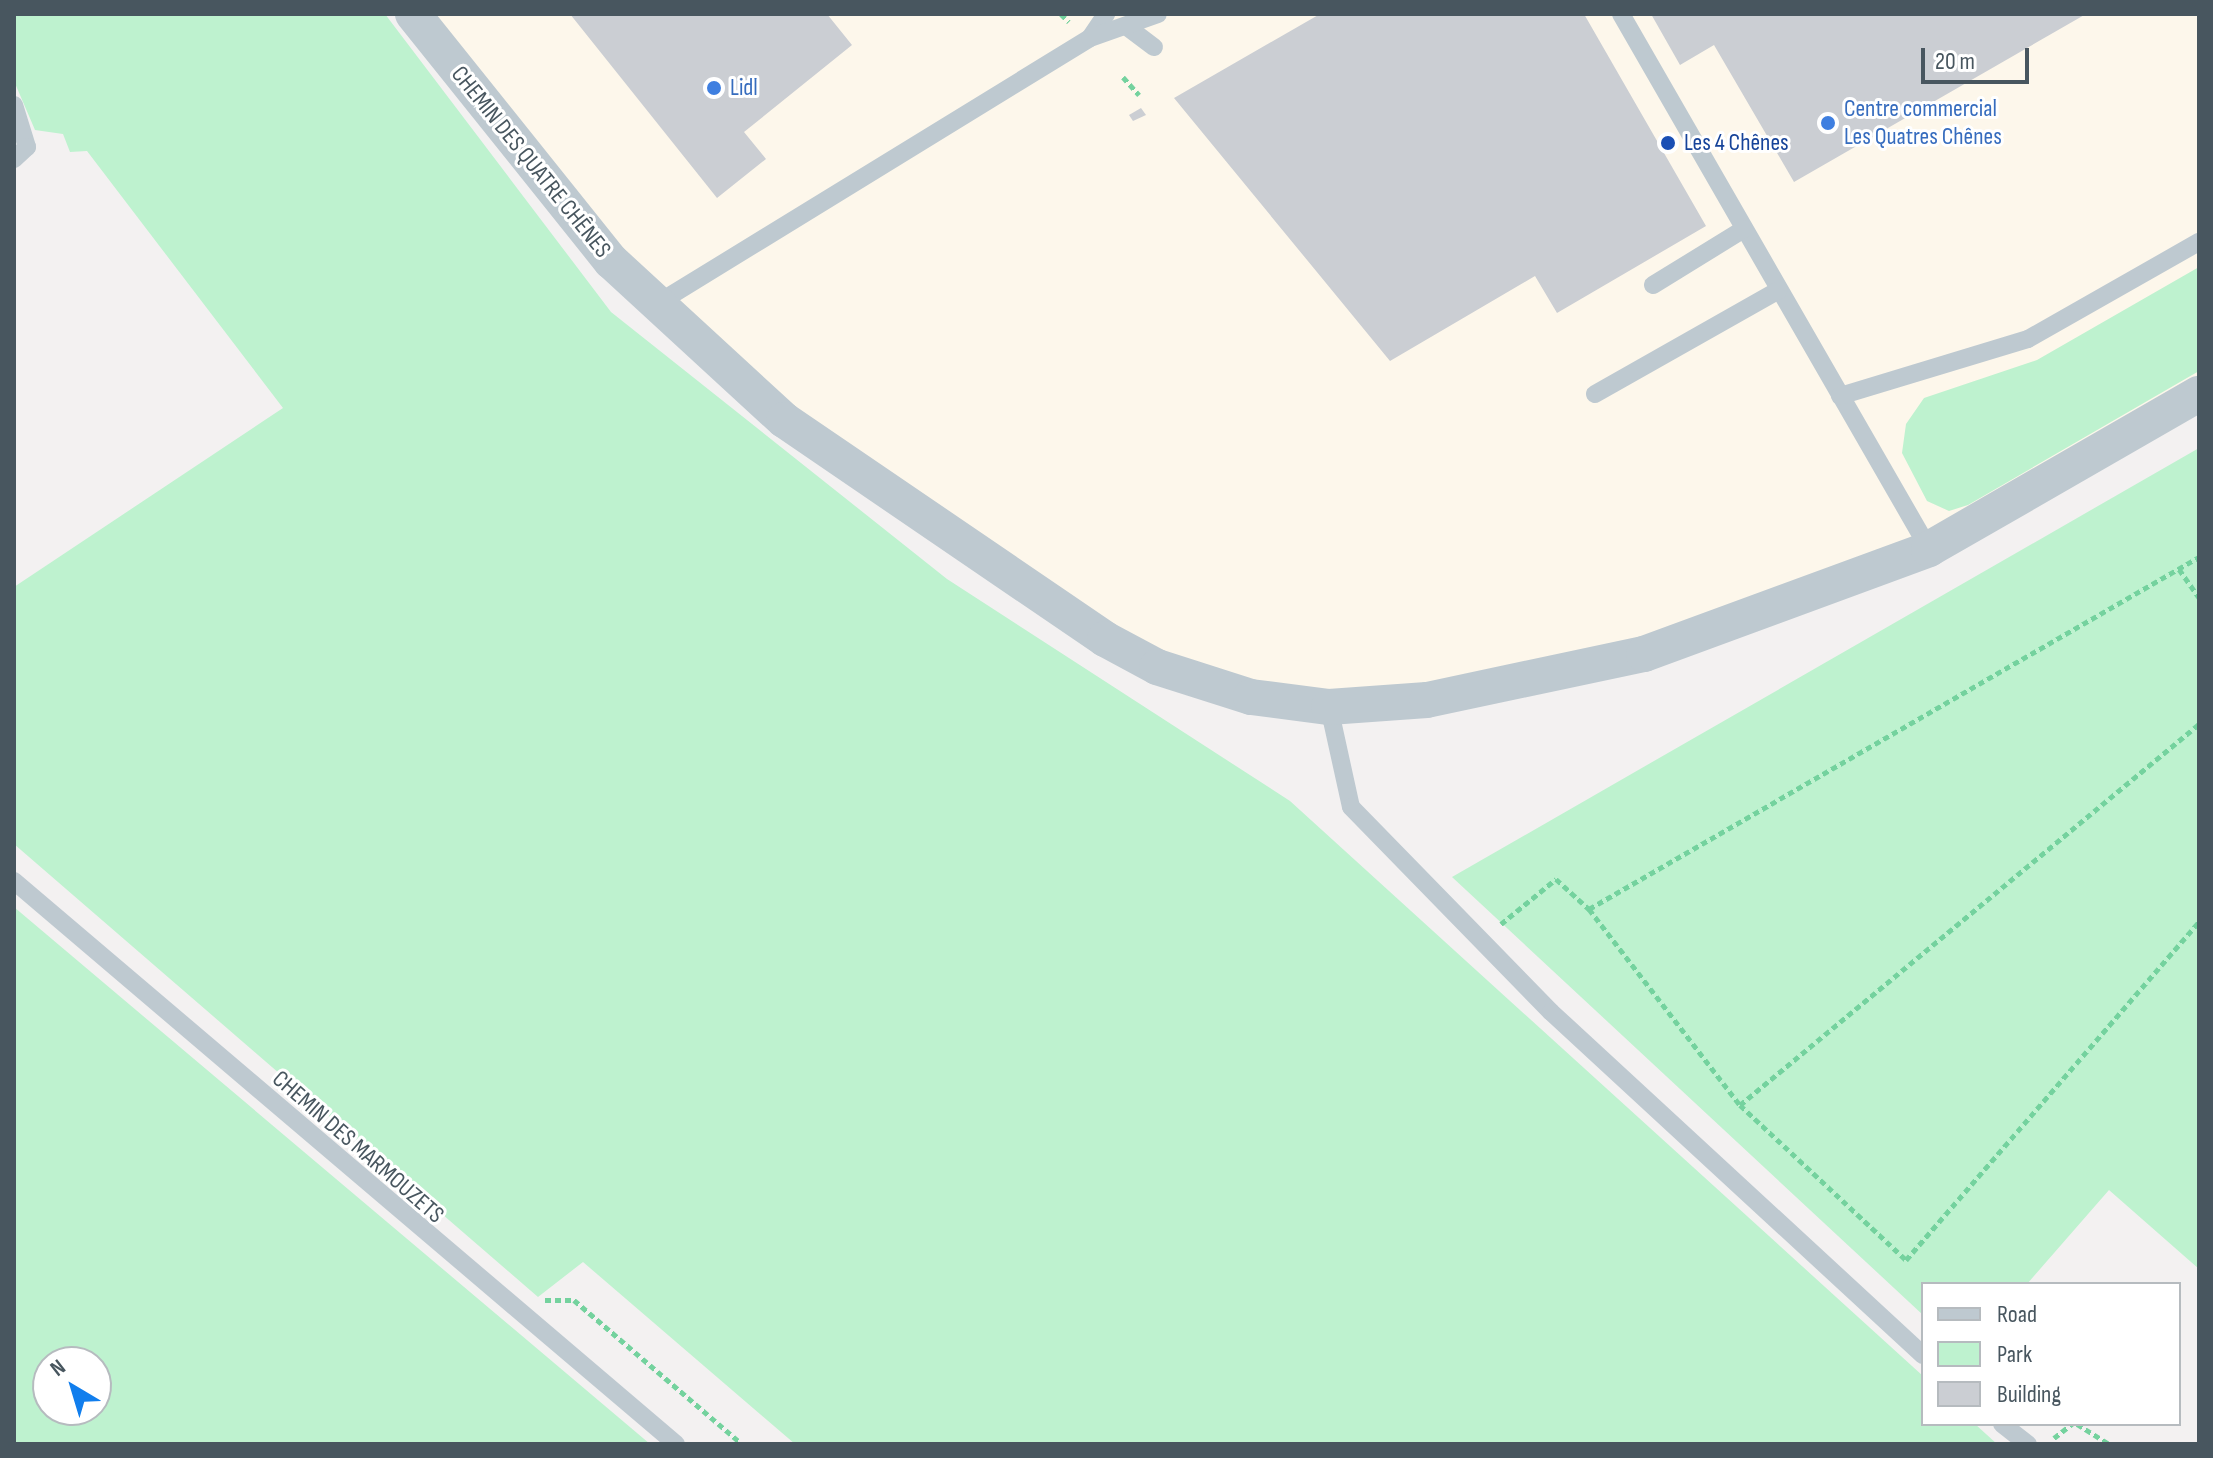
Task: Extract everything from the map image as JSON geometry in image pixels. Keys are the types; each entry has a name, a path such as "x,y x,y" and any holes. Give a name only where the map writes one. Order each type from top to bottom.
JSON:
{"street":[{"name":"CHEMIN DES QUATRE CHÊNES","path":"413,14 570,214 655,305 822,450 1105,639 1224,691 1329,707 1453,697 1578,673 1718,630 1929,549 2199,394"}],"lane":[{"path":"1090,38 1106,14"},
{"path":"655,305 1090,38 1158,14"},
{"path":"1621,14 1929,549"},
{"path":"1126,26 1154,47"},
{"path":"14,105 27,147 14,159"},
{"path":"1653,285 1744,229"},
{"path":"1840,396 2028,339 2199,242"},
{"path":"1595,394 1779,290"},
{"path":"1329,707 1351,807 1481,941 1921,1353"},
{"name":"CHEMIN DES MARMOUZETS","path":"14,881 521,1318 676,1444"},
{"path":"2005,1426 2028,1444"}],"path":[{"path":"1123,77 1139,95"},
{"path":"1589,909 2199,557"},
{"path":"2179,569 2199,598"},
{"path":"1740,1105 2199,724"},
{"path":"1481,941 1556,879 1589,909 1740,1105 1906,1260 2199,922"},
{"path":"521,1318 554,1298 574,1300 742,1444"},
{"path":"2047,1444 2072,1426"},
{"path":"2078,1426 2109,1444"}],"shaded area":[{"path":"413,14 2199,14 2199,394 1846,584 1427,700 1184,677 706,354"}],"green space":[{"path":"14,14 385,14 611,312 947,579 1290,801 1921,1374 1921,1426 1977,1426 1997,1444 795,1444 583,1262 538,1297 14,844 14,587 283,408 87,151 70,152 63,134 35,130 14,81"},
{"path":"2199,267 2199,371 1968,505 1949,511 1927,501 1902,453 1906,424 1924,398 2037,360"},
{"path":"2199,448 2199,1269 2109,1190 2029,1282 1921,1282 1921,1313 1452,877"},
{"path":"14,907 650,1444 14,1444"}],"building":[{"name":"Lidl","path":"570,14 827,14 852,45 744,132 766,159 717,198"},
{"path":"1320,14 1584,14 1706,226 1557,313 1535,276 1390,361 1174,98"},
{"name":"Centre commercial Les Quatres Chênes","path":"1651,14 2086,14 1794,182 1714,45 1680,65"},
{"path":"1141,108 1146,115 1133,121 1129,115"}],"place":[{"name":"Lidl","path":"714,88"},
{"name":"Centre commercial Les Quatres Chênes","path":"1828,123"},
{"name":"Les 4 Chênes","path":"1668,143"}]}
